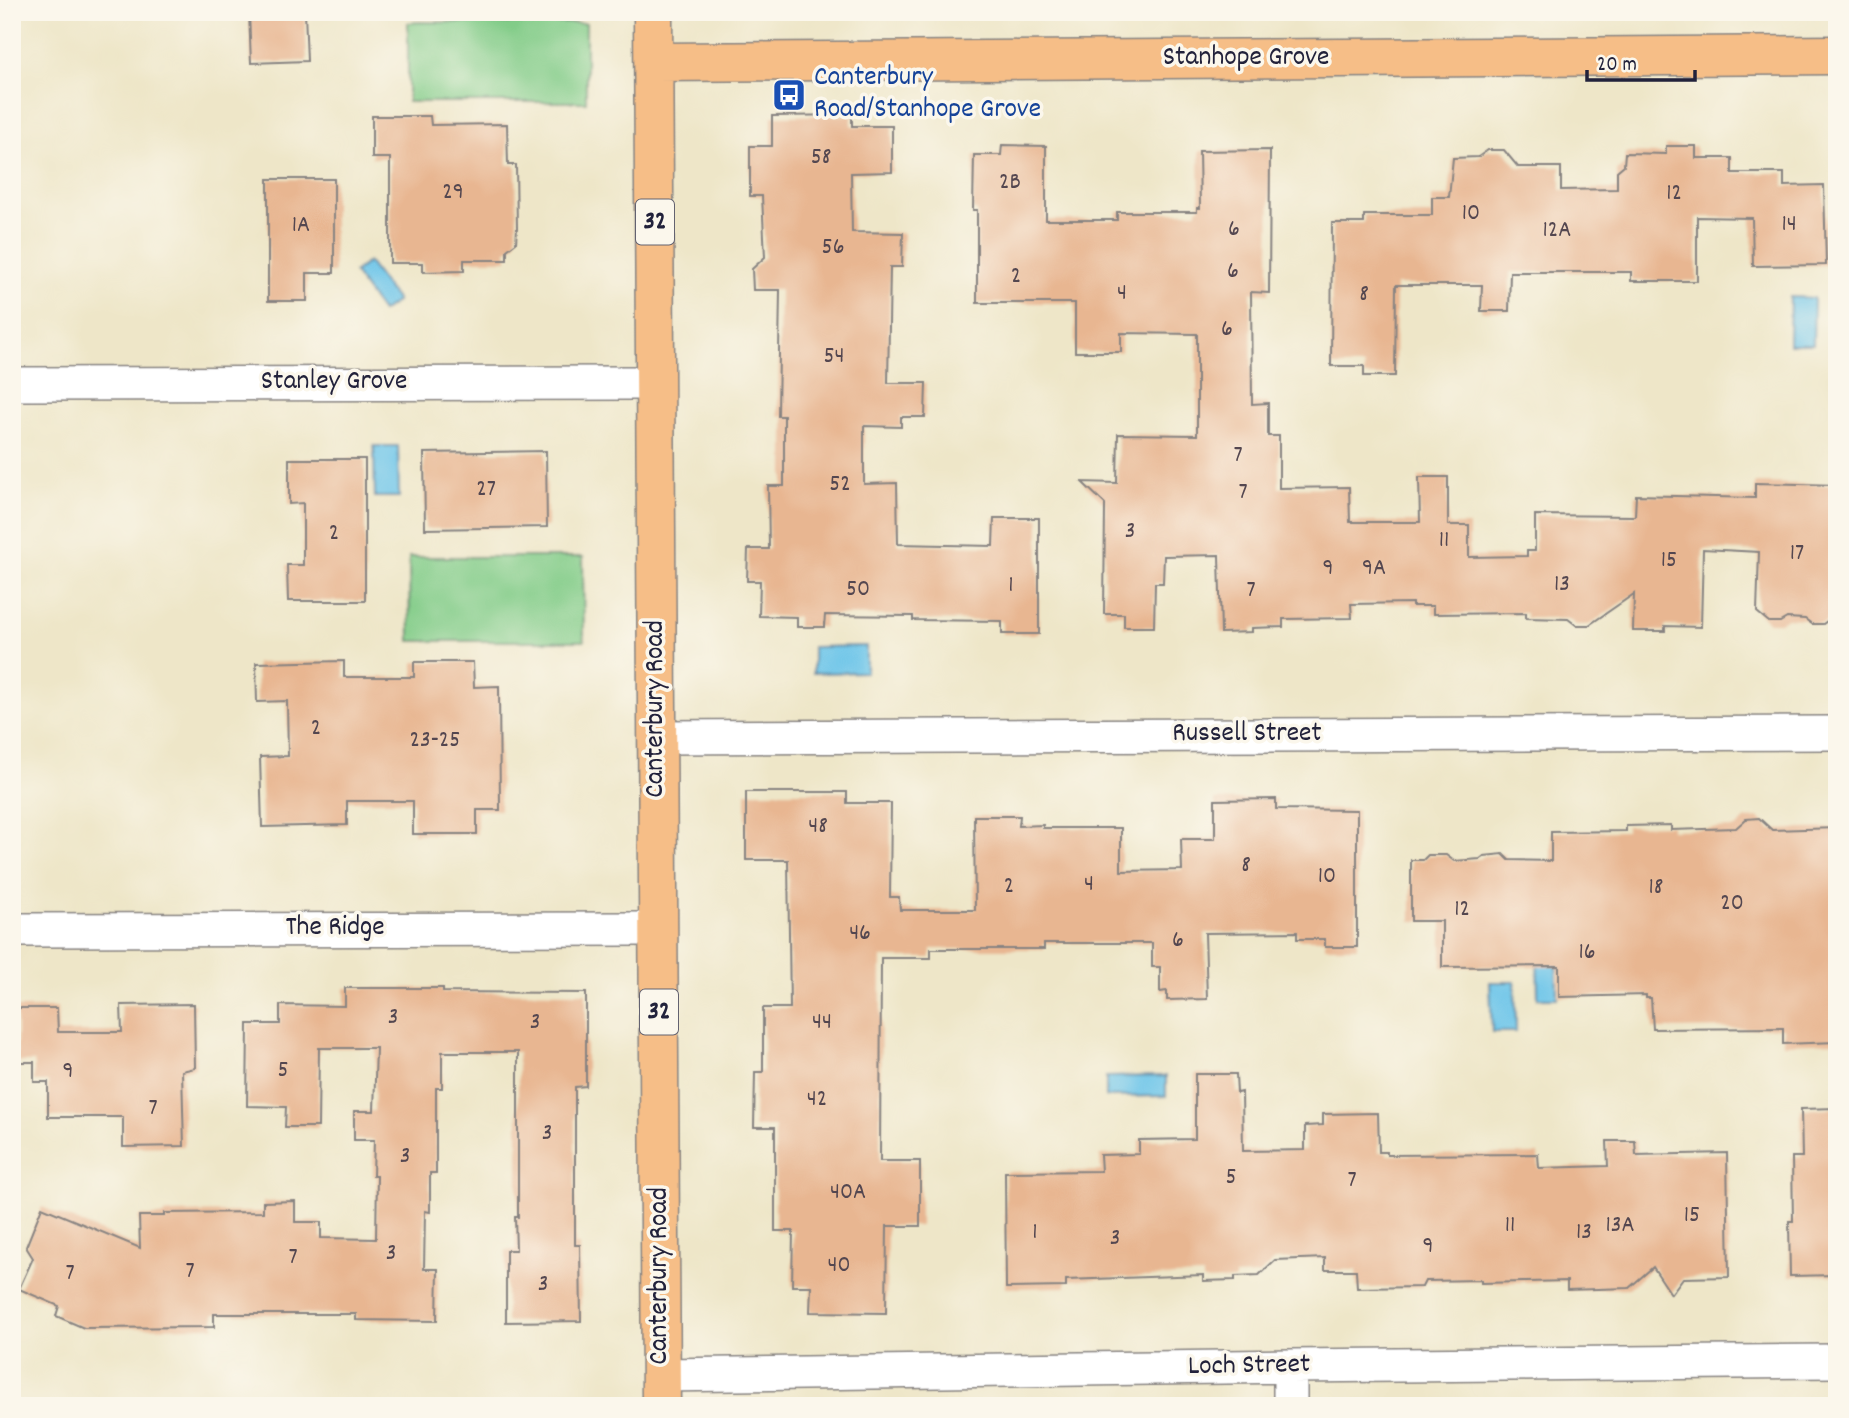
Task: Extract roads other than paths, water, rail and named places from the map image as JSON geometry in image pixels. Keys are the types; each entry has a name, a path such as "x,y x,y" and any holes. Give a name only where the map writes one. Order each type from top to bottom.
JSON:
{"main road":[{"name":"Canterbury Road","path":"653,12 661,1390"},
{"name":"Stanhope Grove","path":"655,62 1837,55"}],"street":[{"name":"Stanley Grove","path":"12,384 655,383"},
{"name":"Russell Street","path":"657,737 1837,733"},
{"name":"The Ridge","path":"12,930 659,929"},
{"name":"Loch Street","path":"661,1390 1290,1366 1837,1361"},
{"path":"1290,1366 1290,1406"}],"water":[{"path":"368,262 397,301 382,312 354,273"},
{"path":"1790,297 1814,298 1813,344 1789,344"},
{"path":"374,446 398,446 399,497 375,497"},
{"path":"866,646 866,672 813,673 813,647"},
{"path":"1537,942 1556,942 1557,998 1538,998"},
{"path":"1490,982 1515,982 1516,1032 1492,1032"},
{"path":"1166,1076 1166,1096 1106,1097 1106,1077"}],"place":[{"name":"Canterbury Road/Stanhope Grove","path":"789,95"}]}
